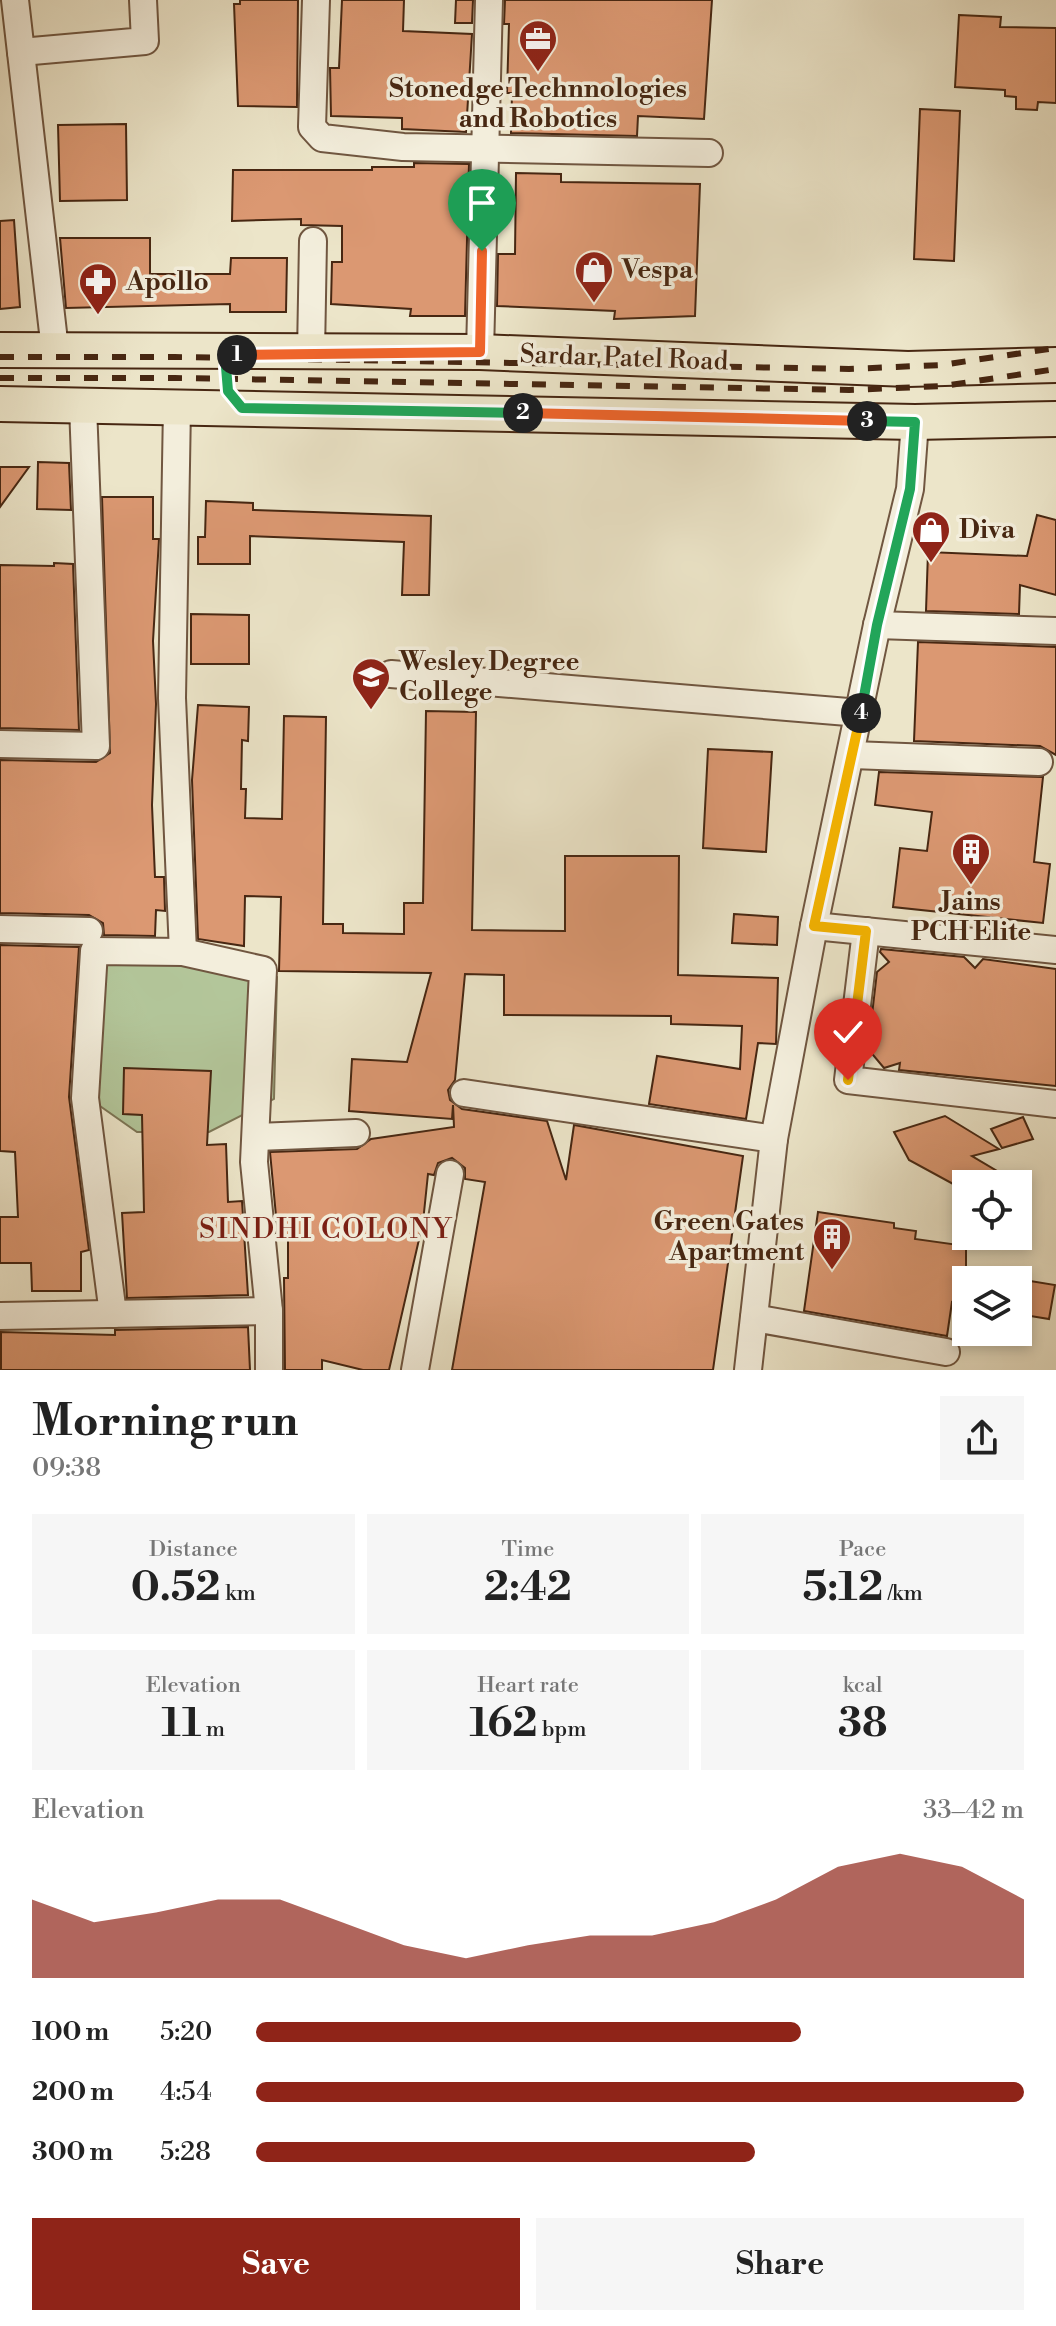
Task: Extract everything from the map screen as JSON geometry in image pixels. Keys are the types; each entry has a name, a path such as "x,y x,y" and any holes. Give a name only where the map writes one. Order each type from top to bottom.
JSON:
{"main road":[{"name":"Sardar Patel Road","path":"0,350 480,352 908,369 1056,365"},
{"path":"240,352 226,367 228,391 242,408"},
{"path":"182,407 201,391 202,366 183,353"},
{"path":"908,369 1056,378"},
{"path":"0,404 915,422 1056,419"}],"street":[{"path":"15,0 55,350"},
{"path":"21,52 145,41 143,0"},
{"path":"316,0 312,127 322,138 403,147 709,153"},
{"path":"480,352 489,0"},
{"path":"311,353 313,241"},
{"path":"0,744 96,746 83,406"},
{"path":"182,407 172,698 183,952"},
{"path":"748,1370 774,1139 814,926 862,710 877,625 910,489 915,422"},
{"path":"877,625 1056,631"},
{"path":"391,674 848,712 862,710"},
{"path":"852,755 1039,762"},
{"path":"814,926 1056,950"},
{"path":"0,929 89,931"},
{"path":"866,931 848,1080 1056,1104"},
{"path":"113,1314 85,1098 94,951 183,952 263,970 254,1162 269,1311 269,1370"},
{"path":"464,1093 774,1139"},
{"path":"257,1137 356,1133"},
{"path":"415,1370 450,1174"},
{"path":"0,1316 269,1311"},
{"path":"754,1318 946,1352"}],"green space":[{"path":"98,957 185,959 277,977 274,1099 209,1132 137,1132 90,1099"}],"building":[{"path":"240,0 298,0 297,107 238,106 234,4 240,4"},
{"path":"342,0 404,0 403,31 472,34 466,132 402,129 402,118 331,116 330,68 339,68"},
{"path":"456,0 473,0 472,23 455,23"},
{"path":"505,0 712,0 704,119 638,116 637,136 511,133 512,93 507,93 509,24 504,24"},
{"path":"959,15 1001,17 1000,27 1056,28 1056,103 1038,102 1037,110 1016,109 1016,97 1005,96 1005,90 955,87"},
{"path":"920,109 960,111 954,261 914,259"},
{"path":"126,124 127,200 60,201 58,125"},
{"path":"414,163 469,164 465,316 410,316 411,309 331,304 332,262 342,262 342,226 301,225 301,219 232,221 233,170 372,170 372,167 414,167"},
{"path":"516,173 561,174 561,182 700,184 695,316 614,319 615,311 497,306 498,254 515,254"},
{"path":"14,220 20,307 0,309 0,221"},
{"path":"60,238 150,238 150,274 230,274 231,258 287,258 286,312 230,312 230,304 66,308"},
{"path":"38,462 69,463 71,510 37,509"},
{"path":"0,467 29,467 0,507"},
{"path":"102,497 153,497 153,539 159,539 153,641 156,704 152,805 155,877 164,877 165,911 156,910 155,936 104,935 103,923 89,915 0,913 0,760 96,762 110,753"},
{"path":"206,501 253,503 253,510 431,516 429,595 402,595 404,542 250,536 250,564 198,564 198,537 205,537"},
{"path":"1037,515 1056,520 1056,595 1020,585 1019,614 926,611 928,552 1027,556"},
{"path":"54,563 73,564 79,730 0,728 0,565 54,566"},
{"path":"191,614 249,615 249,664 191,664"},
{"path":"918,642 1056,647 1056,755 1040,746 914,741"},
{"path":"198,705 249,707 248,741 242,740 241,789 246,789 245,818 282,819 284,716 326,717 323,924 343,924 343,933 404,934 404,903 423,903 426,711 476,712 472,930 565,931 565,856 679,856 678,975 778,978 776,1044 758,1043 746,1119 649,1104 657,1056 740,1069 742,1026 671,1024 671,1016 504,1015 504,975 465,974 455,1080 448,1090 450,1100 462,1109 547,1121 566,1180 574,1125 743,1156 713,1370 452,1370 485,1182 465,1179 465,1168 452,1158 438,1163 434,1175 428,1174 423,1222 389,1370 363,1370 322,1360 322,1370 285,1370 284,1278 288,1278 288,1236 278,1237 270,1152 357,1149 371,1139 454,1127 453,1105 452,1119 349,1111 352,1059 407,1062 431,973 279,971 281,897 245,896 244,946 198,939 192,780"},
{"path":"708,749 772,752 766,852 703,848"},
{"path":"879,772 1043,777 1034,862 1050,864 1043,923 893,907 900,848 927,851 932,812 875,805"},
{"path":"734,914 778,917 777,945 732,943"},
{"path":"0,945 79,947 69,1097 89,1250 81,1252 81,1291 32,1291 31,1263 0,1263 0,1217 18,1217 15,1152 0,1151"},
{"path":"881,949 964,957 975,968 983,959 1056,969 1056,1086 899,1070 900,1063 884,1068 868,1049 877,972 889,962 880,952"},
{"path":"124,1068 211,1071 207,1145 226,1144 228,1202 242,1201 248,1295 127,1298 122,1213 144,1212 142,1115 123,1114"},
{"path":"945,1116 999,1149 972,1156 996,1170 952,1170 952,1183 909,1160 894,1132"},
{"path":"1023,1117 1033,1139 1002,1148 991,1129"},
{"path":"818,1212 894,1223 894,1228 916,1231 915,1239 952,1244 952,1250 966,1250 966,1266 952,1266 952,1302 947,1336 804,1311"},
{"path":"1032,1281 1055,1285 1049,1319 1032,1316"},
{"path":"248,1327 250,1370 1,1370 1,1332 115,1335 115,1330"}],"railway":[{"path":"0,357 175,357 849,369 941,365 1056,348"},
{"path":"0,378 175,378 849,390 943,386 1056,369"}],"place":[{"name":"Stonedge Technnologies and Robotics","path":"538,73"},
{"name":"Vespa","path":"594,304"},
{"name":"Apollo","path":"98,316"},
{"name":"Diva","path":"931,564"},
{"name":"Wesley Degree College","path":"371,711"},
{"name":"Jains PCH Elite","path":"971,886"},
{"name":"Green Gates Apartment","path":"832,1271"}],"district":[{"name":"SINDHI COLONY","path":"326,1229"}],"route":[{"path":"482,251 480,352 240,352 226,367 228,391 233,400 242,408 915,422 910,489 877,625 862,710 814,926 866,931 848,1080"}]}
